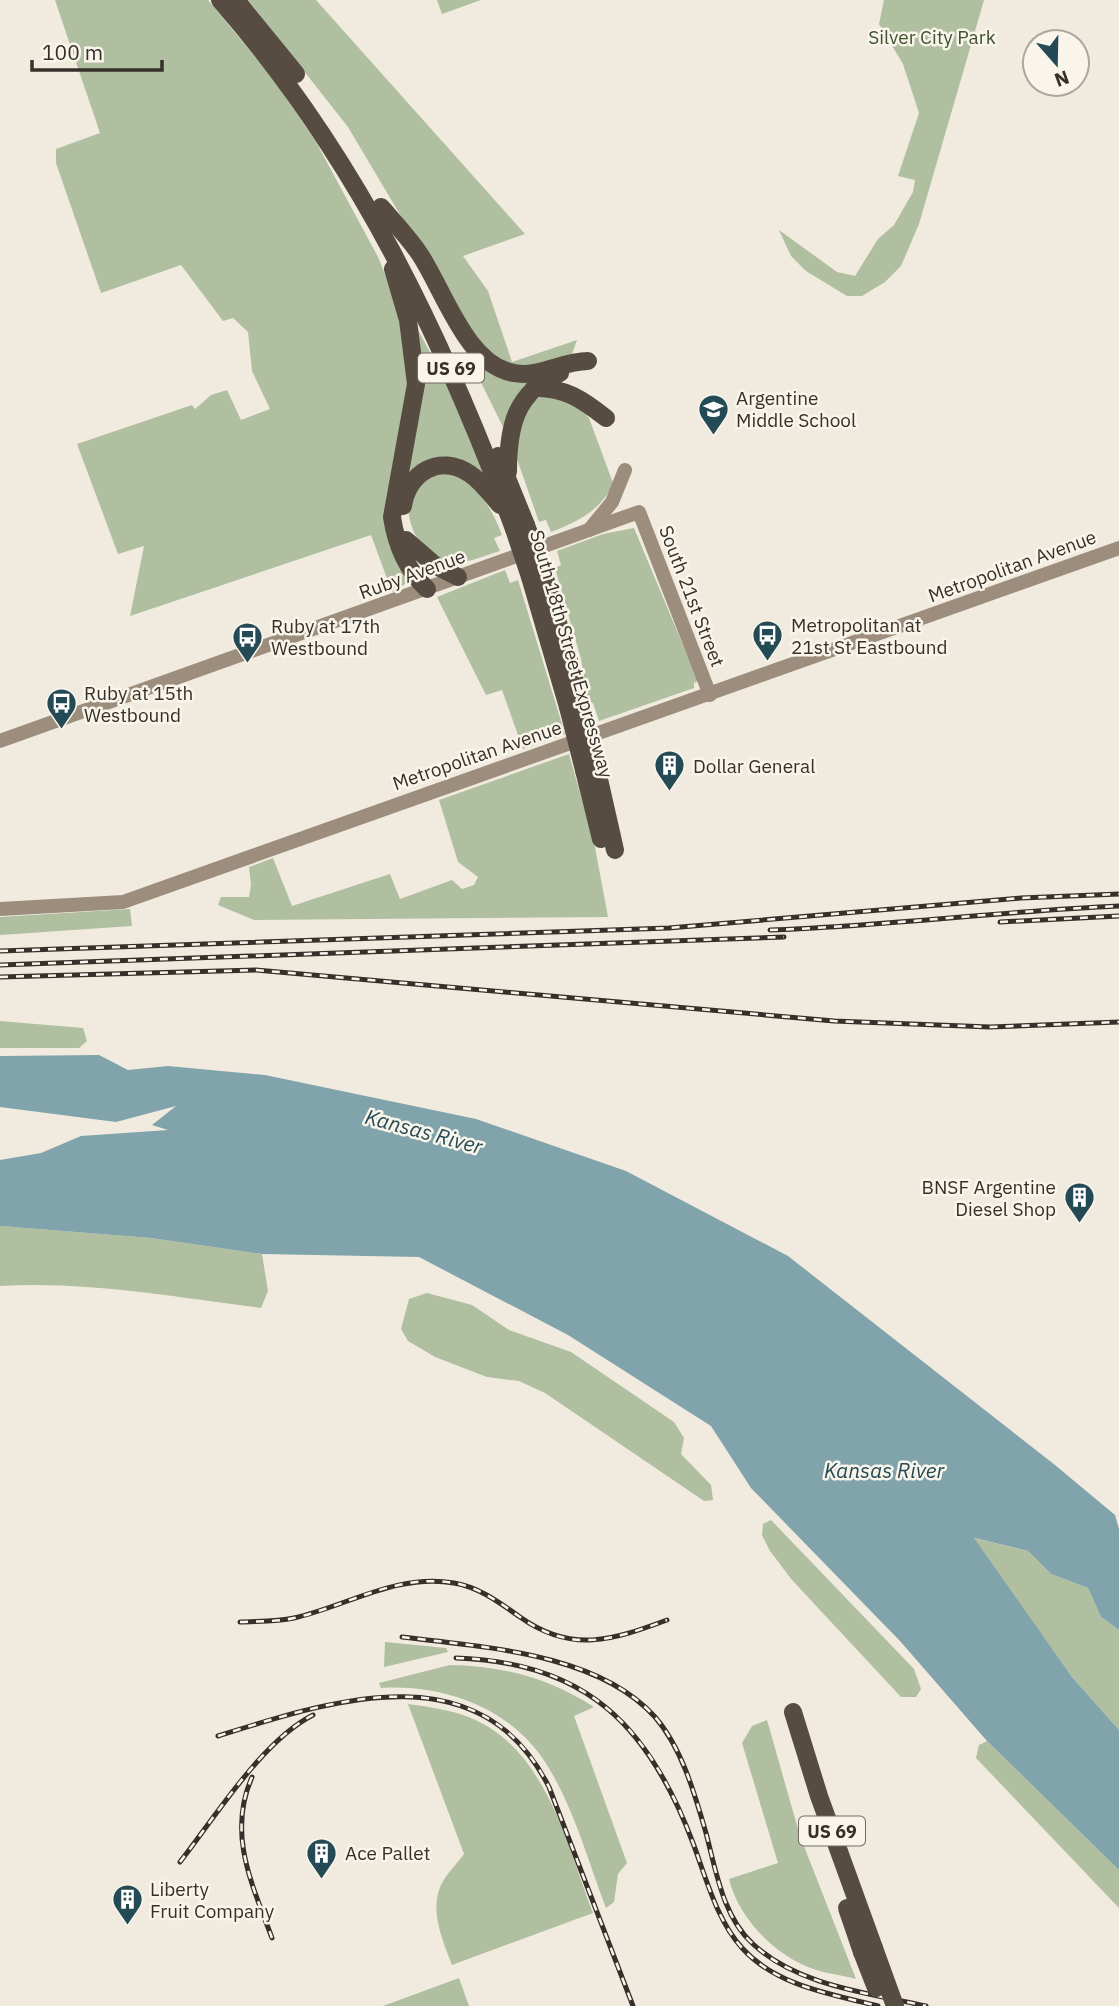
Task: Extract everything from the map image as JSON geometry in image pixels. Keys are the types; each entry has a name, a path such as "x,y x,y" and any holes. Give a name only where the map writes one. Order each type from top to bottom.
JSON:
{"highway":[{"name":"South 18th Street Expressway","path":"220,0 283,75 318,125 381,228 450,366 537,574 574,704 610,851"},
{"name":"South 18th Street Expressway","path":"236,0 316,100 381,207 450,341 508,479 516,523"},
{"path":"381,207 419,253 468,339 490,363 504,371 529,374 571,361 588,361 534,388 515,410 508,440 508,479"},
{"path":"381,228 408,320 416,384 392,517 394,532 412,576 427,589"},
{"path":"534,388 551,387 568,392 606,418"},
{"path":"427,589 402,525 405,491 424,470 436,466 458,468 469,474 516,523"},
{"path":"406,540 436,566 458,577"},
{"name":"US 69","path":"788,1714 868,1950 882,2006"},
{"name":"US 69","path":"868,1950 895,2006"}],"main road":[{"path":"588,531 612,502 625,470"},
{"name":"Ruby Avenue","path":"0,741 639,512"},
{"name":"South 21st Street","path":"639,512 710,695"},
{"name":"Metropolitan Avenue","path":"0,909 123,902 1119,548"}],"green space":[{"path":"55,0 208,0 271,76 316,142 378,257 401,314 409,384 385,507 405,575 405,584 392,592 371,535 130,616 144,546 118,554 77,444 192,405 195,409 211,395 227,390 241,420 270,409 252,371 248,332 233,318 223,321 181,265 101,293 56,163 56,149 100,133"},
{"path":"248,0 316,0 525,234 463,256 488,291 512,362 577,340 572,354 536,367 512,367 475,341 348,127"},
{"path":"437,0 481,0 442,14"},
{"name":"Silver City Park","path":"884,0 984,0 919,224 901,266 885,282 862,296 847,296 806,271 791,256 779,230 837,272 855,276 878,239 894,225 913,192 915,180 898,176 919,113 903,64 879,24"},
{"path":"415,324 450,390 485,477 466,467 405,480"},
{"path":"458,336 469,348 535,377 505,431"},
{"path":"545,395 575,403 589,418 613,483 602,501 588,514 551,532 546,520 539,522 517,459 515,435 532,402"},
{"path":"446,472 466,483 481,496 502,535 494,538 500,551 467,561 447,563 424,548 410,521 409,503 421,478"},
{"path":"634,528 698,681 694,683 694,688 599,721 593,703 589,704 581,659 555,568 561,565 557,551 603,534"},
{"path":"505,570 510,583 518,580 565,734 523,749 502,690 486,695 437,597"},
{"path":"569,754 594,842 608,917 254,920 218,905 221,897 249,897 249,867 273,858 292,906 390,874 400,899 452,880 462,889 474,885 478,877 458,862 439,800"},
{"path":"130,909 132,926 0,935 0,917"},
{"path":"0,1021 83,1028 87,1041 79,1048 0,1048"},
{"path":"0,1226 151,1238 262,1254 268,1291 261,1308 98,1288 0,1286"},
{"path":"427,1293 472,1305 509,1330 571,1352 674,1422 684,1438 681,1454 711,1485 713,1500 704,1501 545,1393 519,1381 487,1377 435,1357 408,1341 401,1329 409,1299"},
{"path":"771,1520 914,1669 921,1689 916,1697 901,1697 792,1580 770,1551 762,1535 763,1524"},
{"path":"973,1538 1028,1551 1051,1574 1088,1588 1101,1617 1119,1630 1119,1730 1072,1677"},
{"path":"385,1642 446,1648 448,1652 384,1667"},
{"path":"450,1665 507,1671 543,1681 594,1707 574,1716 627,1863 618,1874 614,1902 606,1908 580,1835 557,1782 532,1745 515,1728 496,1715 452,1696 429,1690 381,1688 379,1683"},
{"path":"408,1704 471,1718 497,1732 518,1752 536,1775 550,1802 593,1913 452,1965 439,1926 436,1905 443,1881 464,1854"},
{"path":"767,1720 800,1836 856,1979 813,1969 770,1943 748,1920 729,1879 778,1863 742,1743 752,1726"},
{"path":"987,1741 1119,1870 1119,1908 976,1758 979,1745"},
{"path":"459,1978 469,2006 383,2006"}],"water":[{"name":"Kansas River","path":"99,1055 128,1070 168,1066 265,1075 476,1119 626,1171 788,1256 1055,1465 1115,1515 1119,1529 1119,1630 1101,1617 1088,1588 1051,1574 1028,1551 974,1538 1072,1677 1119,1730 1119,1870 987,1741 900,1641 751,1488 711,1426 568,1335 419,1257 262,1254 151,1238 0,1226 0,1160 41,1153 81,1136 168,1130 152,1125 176,1106 116,1122 0,1107 0,1056"}],"railway":[{"path":"0,951 669,928 1021,898 1119,894"},
{"path":"770,930 1119,906"},
{"path":"1000,922 1119,916"},
{"path":"0,965 784,937"},
{"path":"0,977 256,970 834,1021 990,1027 1119,1022"},
{"path":"240,1622 294,1618 373,1592 433,1581 472,1588 539,1629 557,1636 593,1640 610,1638 667,1620"},
{"path":"402,1637 538,1657 603,1679 631,1696 655,1717 680,1757 697,1803 722,1893 734,1921 753,1944 791,1970 812,1979 926,2006"},
{"path":"456,1658 502,1662 542,1672 577,1687 607,1708 633,1734 656,1765 676,1802 719,1912 743,1949 757,1962 788,1980 878,2006"},
{"path":"218,1736 262,1722 355,1700 401,1697 444,1701 484,1716 520,1744 549,1787 633,2006"},
{"path":"180,1862 258,1761 276,1742 313,1715"},
{"path":"252,1777 245,1798 242,1839 250,1878 272,1938"}],"place":[{"name":"Argentine Middle School","path":"713,436"},
{"name":"Metropolitan at 21st St Eastbound","path":"768,663"},
{"name":"Ruby at 17th Westbound","path":"248,664"},
{"name":"Ruby at 15th Westbound","path":"61,731"},
{"name":"Dollar General","path":"670,793"},
{"name":"BNSF Argentine Diesel Shop","path":"1079,1225"},
{"name":"Ace Pallet","path":"322,1880"},
{"name":"Liberty Fruit Company","path":"127,1927"}]}
